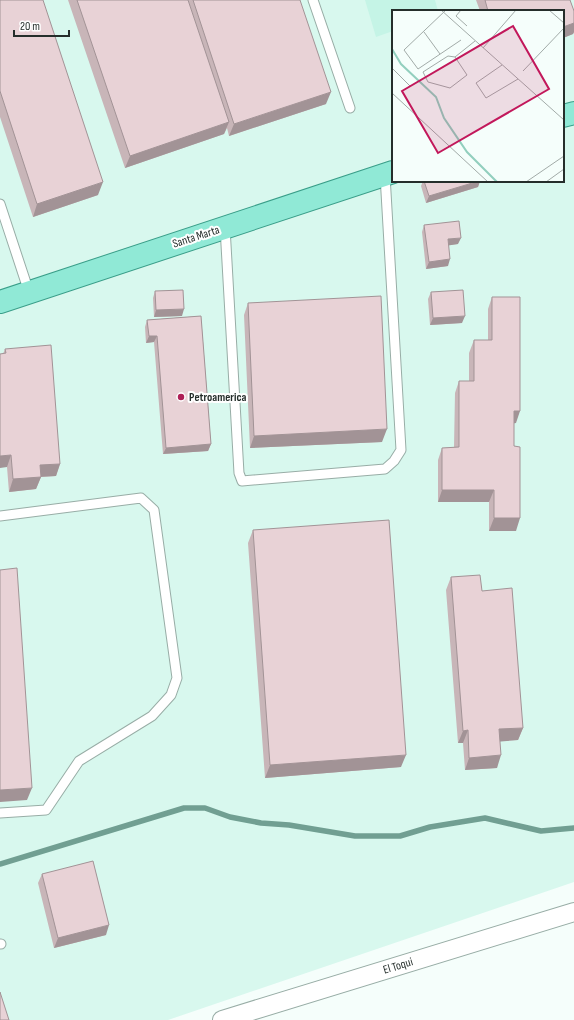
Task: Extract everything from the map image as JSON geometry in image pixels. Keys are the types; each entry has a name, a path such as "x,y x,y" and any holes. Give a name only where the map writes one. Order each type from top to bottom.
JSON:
{"main road":[{"path":"564,116 574,113"},
{"name":"Santa Marta","path":"0,302 389,173"}],"street":[{"name":"El Toqui","path":"222,1020 574,912"}],"lane":[{"path":"313,0 350,108"},
{"path":"225,227 239,473 242,481 385,469 394,461 401,450 389,173"},
{"path":"0,204 29,292"},
{"path":"0,516 141,498 154,510 177,678 171,695 152,716 79,762 46,810 0,813"}],"shaded area":[{"path":"0,0 574,0 574,882 168,1020 0,1020"},
{"path":"365,0 435,0 438,10 392,10 392,31 376,37"}],"building":[{"path":"0,0 43,0 103,182 37,204 0,91"},
{"path":"77,0 188,0 229,122 130,156"},
{"path":"193,0 300,0 331,92 234,124"},
{"path":"485,0 570,0 574,11 574,23 564,27 564,10 488,10"},
{"path":"424,182 476,182 429,196"},
{"path":"459,221 461,238 448,239 450,259 429,262 424,225"},
{"path":"183,290 184,309 156,310 155,291"},
{"path":"463,290 465,316 433,318 431,292"},
{"path":"381,296 387,429 254,436 248,303"},
{"path":"492,297 520,297 520,411 514,411 514,446 520,447 520,518 494,518 494,490 442,490 442,448 459,447 459,381 474,381 474,340 492,340"},
{"name":"Petroamerica","path":"201,316 211,444 166,448 157,336 149,336 147,320"},
{"path":"51,345 60,464 40,465 41,477 13,479 11,455 0,456 0,354 6,353 5,349"},
{"path":"389,520 406,755 270,765 253,530"},
{"path":"17,568 32,788 0,790 0,570"},
{"path":"480,575 482,591 512,588 523,728 499,729 501,755 469,758 468,730 463,731 451,577"},
{"path":"93,861 109,925 58,938 42,874"},
{"path":"0,992 9,1020 0,1020"}],"waterway":[{"path":"0,864 184,808 205,808 230,817 261,823 289,825 355,836 400,836 430,827 485,818 541,831 574,828"}],"place":[{"name":"Petroamerica","path":"181,397"}]}
